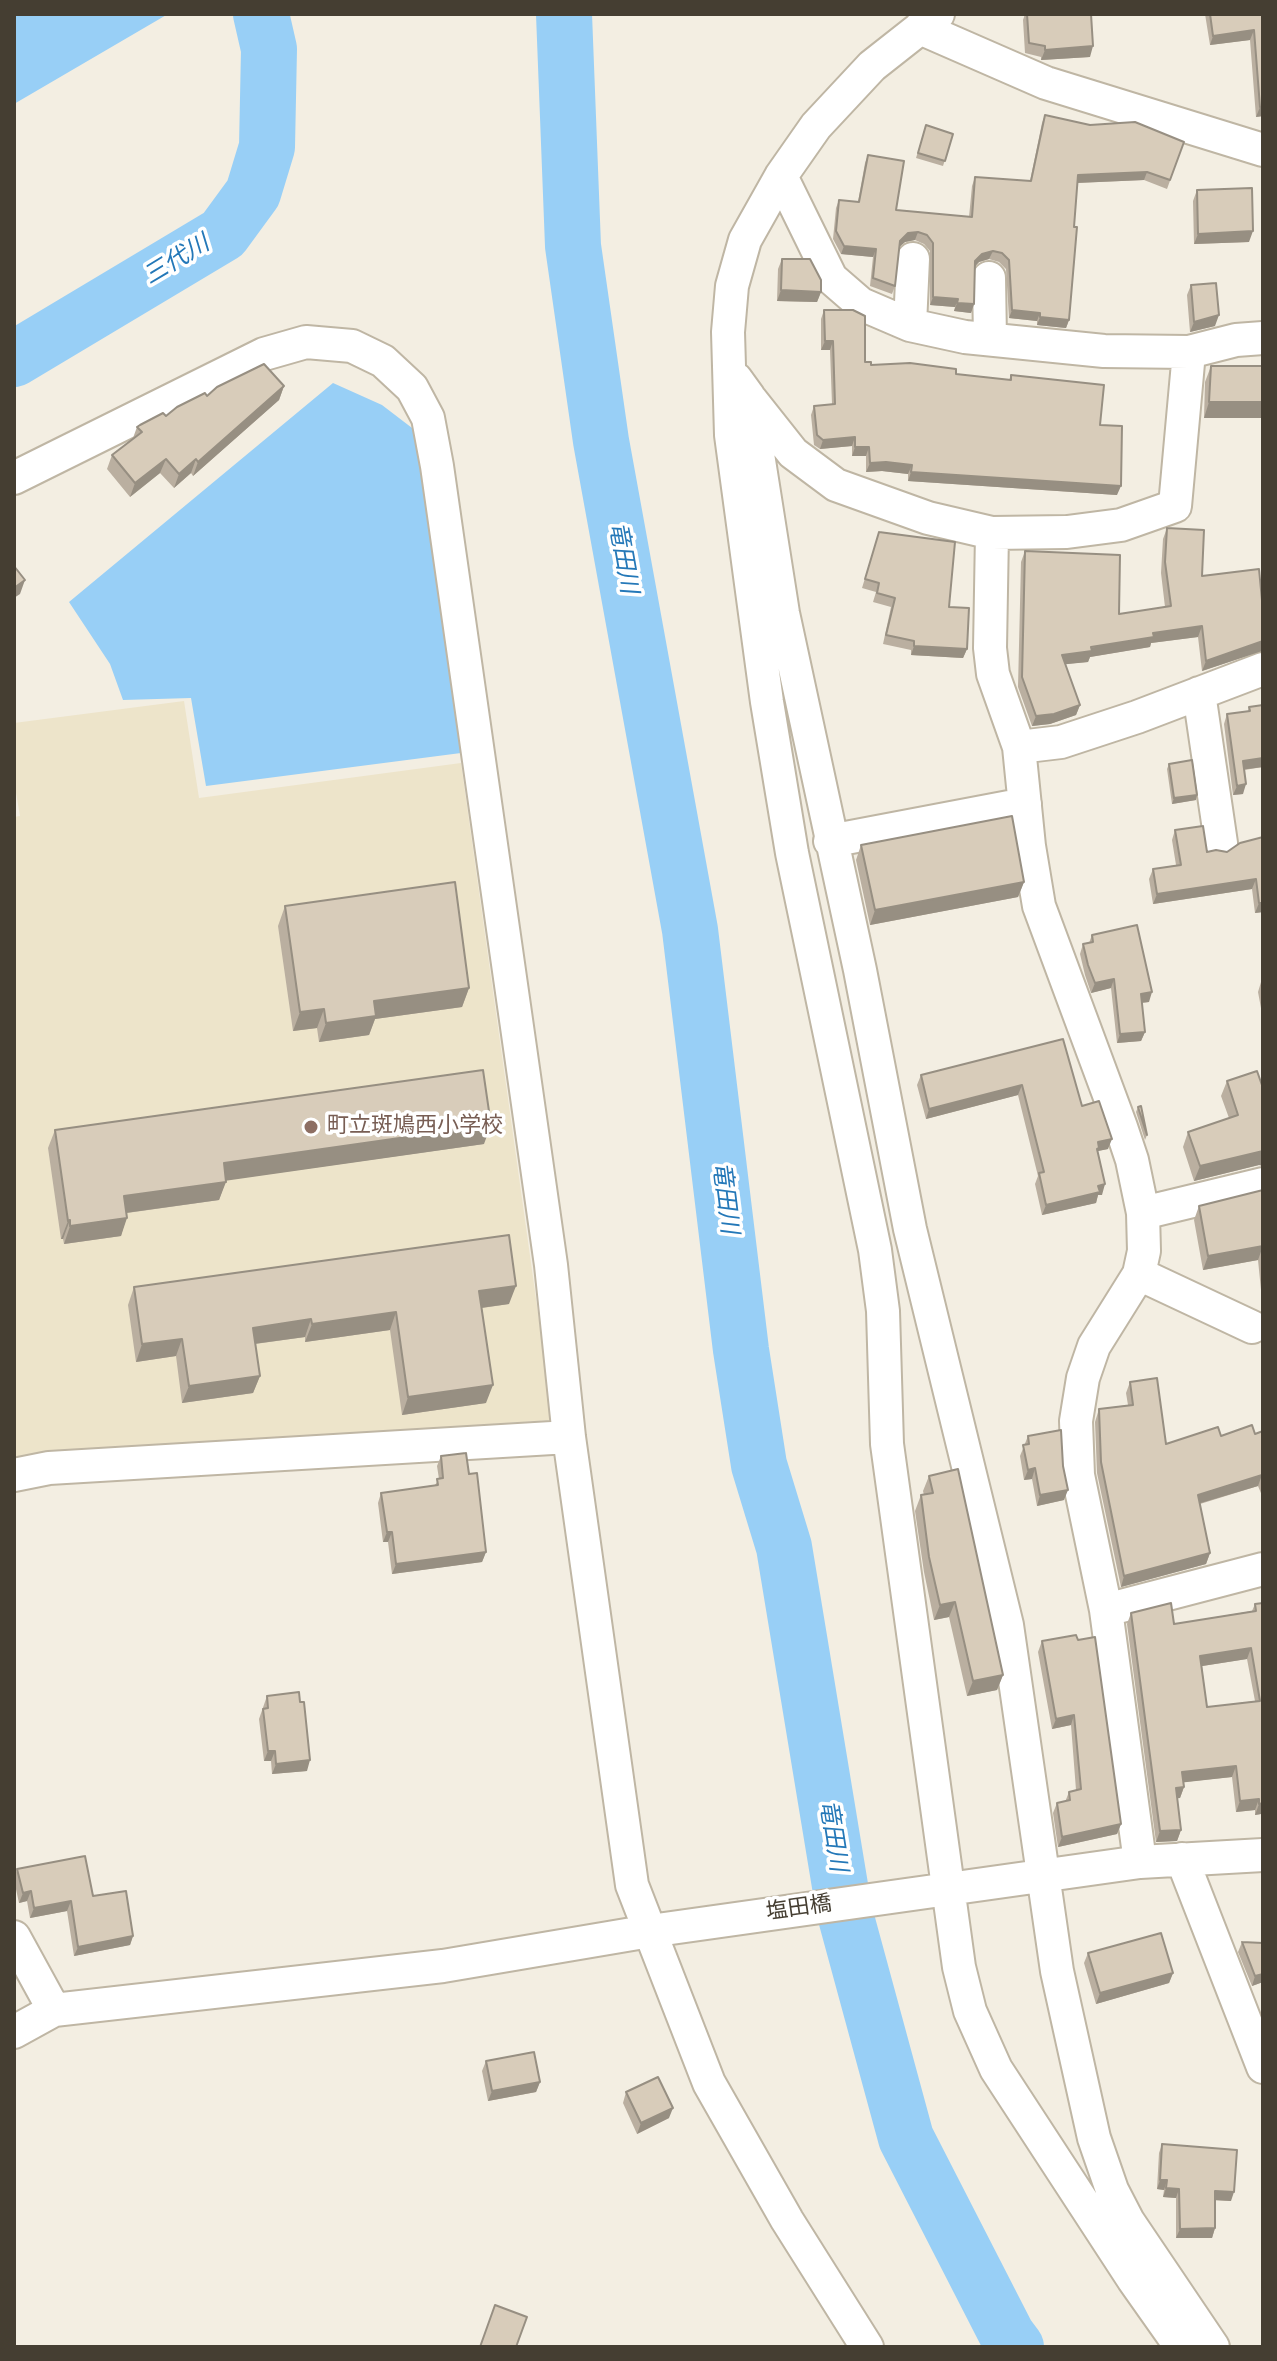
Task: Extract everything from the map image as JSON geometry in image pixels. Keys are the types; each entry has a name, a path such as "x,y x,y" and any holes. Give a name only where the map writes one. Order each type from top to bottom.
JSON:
{"street":[{"path":"1181,2347 996,2069 970,2011 959,1967 887,1444 883,1311 875,1250 795,868 774,747 731,435 727,367 732,286 745,240 781,176 816,126 872,66 929,21 1046,83 1263,150"},
{"path":"781,176 831,278 861,304 910,325 990,339 1104,351 1189,352 1236,340 1263,338"},
{"path":"910,325 913,259"},
{"path":"989,278 990,339"},
{"path":"14,478 264,354 306,342 352,346 383,361 412,388 428,418 551,1265 569,1437 632,1885 709,2083 787,2220 867,2347"},
{"path":"727,367 793,453 836,485 928,518 992,533 1067,532 1121,525 1175,506 1189,352"},
{"path":"749,397 783,613 860,970 910,1229 1007,1625 1042,1875 1075,2056 1094,2138 1112,2190 1128,2221 1213,2347"},
{"path":"992,533 990,648 993,674 999,698 1011,719 1019,747 1039,906 1121,1127 1132,1160 1143,1213 1144,1251 1139,1274 1094,1346 1083,1378 1076,1421 1078,1475 1106,1610 1140,1862"},
{"path":"1019,747 1061,742 1263,669"},
{"path":"1199,693 1221,843"},
{"path":"830,841 1025,804"},
{"path":"1143,1213 1263,1184"},
{"path":"1139,1274 1252,1327"},
{"path":"14,1475 49,1468 569,1437"},
{"path":"1106,1610 1263,1569"},
{"name":"塩田橋","path":"54,2010 443,1966 650,1931 1140,1862 1263,1855"},
{"path":"1182,1859 1263,2067"},
{"path":"14,1937 54,2010 14,2032"}],"shaded area":[{"path":"184,701 199,798 461,763 553,1420 49,1454 14,1461 14,817 20,816 14,781 14,723"}],"water":[{"path":"14,14 168,14 14,104"},
{"path":"333,383 382,405 416,431 461,753 206,786 191,698 123,700 110,664 69,602"}],"building":[{"path":"1027,14 1091,14 1093,46 1045,50 1045,46 1029,43"},
{"path":"1210,14 1263,14 1263,107 1260,107 1254,30 1213,36"},
{"path":"1045,115 1090,125 1135,122 1184,142 1170,180 1147,172 1078,175 1069,320 1012,310 1009,260 1002,253 993,251 982,254 975,261 974,304 933,297 933,243 927,235 908,233 900,241 895,286 873,278 876,249 844,246 836,231 839,200 859,202 868,155 904,161 896,210 972,217 975,177 1031,181"},
{"path":"926,125 953,134 945,161 918,153"},
{"path":"1252,188 1253,231 1198,234 1197,190"},
{"path":"782,259 810,259 821,280 821,292 781,290"},
{"path":"1216,283 1219,315 1194,322 1191,285"},
{"path":"824,310 853,310 865,316 865,362 871,362 871,365 910,363 956,369 956,374 1011,380 1011,375 1104,385 1100,425 1122,426 1121,486 911,472 912,465 870,463 869,447 855,447 855,437 823,440 817,435 814,406 835,404 833,341 825,341"},
{"path":"264,364 284,386 198,462 196,459 179,474 166,459 135,483 112,455 142,432 137,427 140,425 163,413 166,416 205,393 207,396 217,387"},
{"path":"1211,366 1262,366 1263,402 1209,402"},
{"path":"1167,528 1204,530 1202,576 1259,569 1263,641 1206,661 1202,626 1153,633 1154,637 1062,655 1080,705 1054,714 1036,716 1022,677 1025,551 1120,555 1119,614 1171,606 1165,562"},
{"path":"879,532 955,542 949,607 969,608 967,649 914,646 914,641 886,635 895,598 877,593 879,583 865,579"},
{"path":"14,566 25,580 14,588"},
{"path":"1263,705 1263,758 1243,761 1246,784 1237,786 1227,714 1250,711 1249,707"},
{"path":"1192,760 1197,795 1174,798 1169,764"},
{"path":"1012,816 1024,882 875,910 861,845"},
{"path":"1203,826 1207,852 1227,852 1240,843 1263,837 1263,903 1259,903 1256,879 1157,894 1153,869 1181,865 1175,830"},
{"path":"455,882 469,988 374,1001 376,1016 326,1023 324,1009 300,1012 285,906"},
{"path":"1137,925 1152,992 1141,994 1145,1032 1120,1034 1114,979 1095,983 1083,944 1093,942 1092,935"},
{"path":"1063,1039 1082,1106 1099,1101 1112,1139 1098,1142 1105,1184 1098,1186 1100,1192 1046,1205 1039,1173 1044,1172 1022,1085 929,1109 921,1075"},
{"path":"483,1070 491,1125 224,1163 226,1182 124,1196 127,1218 70,1226 68,1221 55,1130"},
{"path":"1257,1071 1263,1088 1263,1151 1200,1166 1188,1132 1238,1115 1227,1081"},
{"path":"1141,1106 1147,1135 1138,1107"},
{"path":"1263,1190 1263,1246 1208,1256 1199,1206"},
{"path":"509,1235 516,1286 479,1291 493,1385 408,1397 396,1312 312,1324 311,1319 253,1328 260,1376 189,1386 182,1339 142,1344 134,1287"},
{"path":"1157,1378 1166,1444 1218,1427 1221,1436 1252,1425 1255,1434 1263,1431 1263,1478 1262,1475 1198,1495 1210,1553 1124,1576 1101,1462 1099,1409 1133,1405 1130,1382"},
{"path":"1061,1430 1068,1490 1040,1495 1035,1468 1028,1470 1023,1445 1029,1444 1028,1436"},
{"path":"466,1453 469,1474 477,1473 486,1552 396,1564 392,1532 387,1532 381,1493 438,1485 437,1479 443,1478 441,1456"},
{"path":"958,1469 1003,1675 973,1681 955,1602 940,1605 929,1557 921,1495 933,1493 929,1476"},
{"path":"1171,1603 1174,1624 1256,1611 1255,1604 1263,1603 1263,1803 1259,1804 1259,1799 1240,1801 1236,1766 1182,1772 1184,1787 1176,1788 1181,1830 1160,1831 1131,1613","holes":["1251,1648 1260,1701 1207,1707 1200,1656"]},
{"path":"1076,1635 1078,1640 1095,1637 1121,1824 1062,1837 1057,1803 1070,1800 1069,1792 1081,1789 1074,1715 1056,1719 1042,1641"},
{"path":"299,1692 300,1702 304,1702 310,1760 276,1764 275,1751 268,1751 263,1709 268,1708 267,1696"},
{"path":"85,1856 93,1896 126,1891 133,1936 78,1947 71,1901 34,1908 31,1891 23,1893 17,1869"},
{"path":"1161,1933 1173,1973 1100,1993 1088,1953"},
{"path":"1242,1942 1263,1943 1263,1974 1255,1976"},
{"path":"534,2052 540,2082 492,2091 486,2061"},
{"path":"658,2077 673,2108 641,2123 626,2092"},
{"path":"1162,2144 1237,2150 1234,2192 1215,2191 1215,2228 1180,2229 1179,2189 1166,2188 1167,2180 1160,2180"},
{"path":"495,2305 527,2317 516,2347 480,2347"}],"waterway":[{"name":"三代川","path":"14,359 223,234 253,193 267,147 269,49 261,14"},
{"name":"竜田川","path":"564,14 573,246 601,441 690,930 741,1350 759,1465 784,1547 844,1910 906,2138 1016,2347"}],"place":[{"name":"町立斑鳩西小学校","path":"311,1127"}]}
